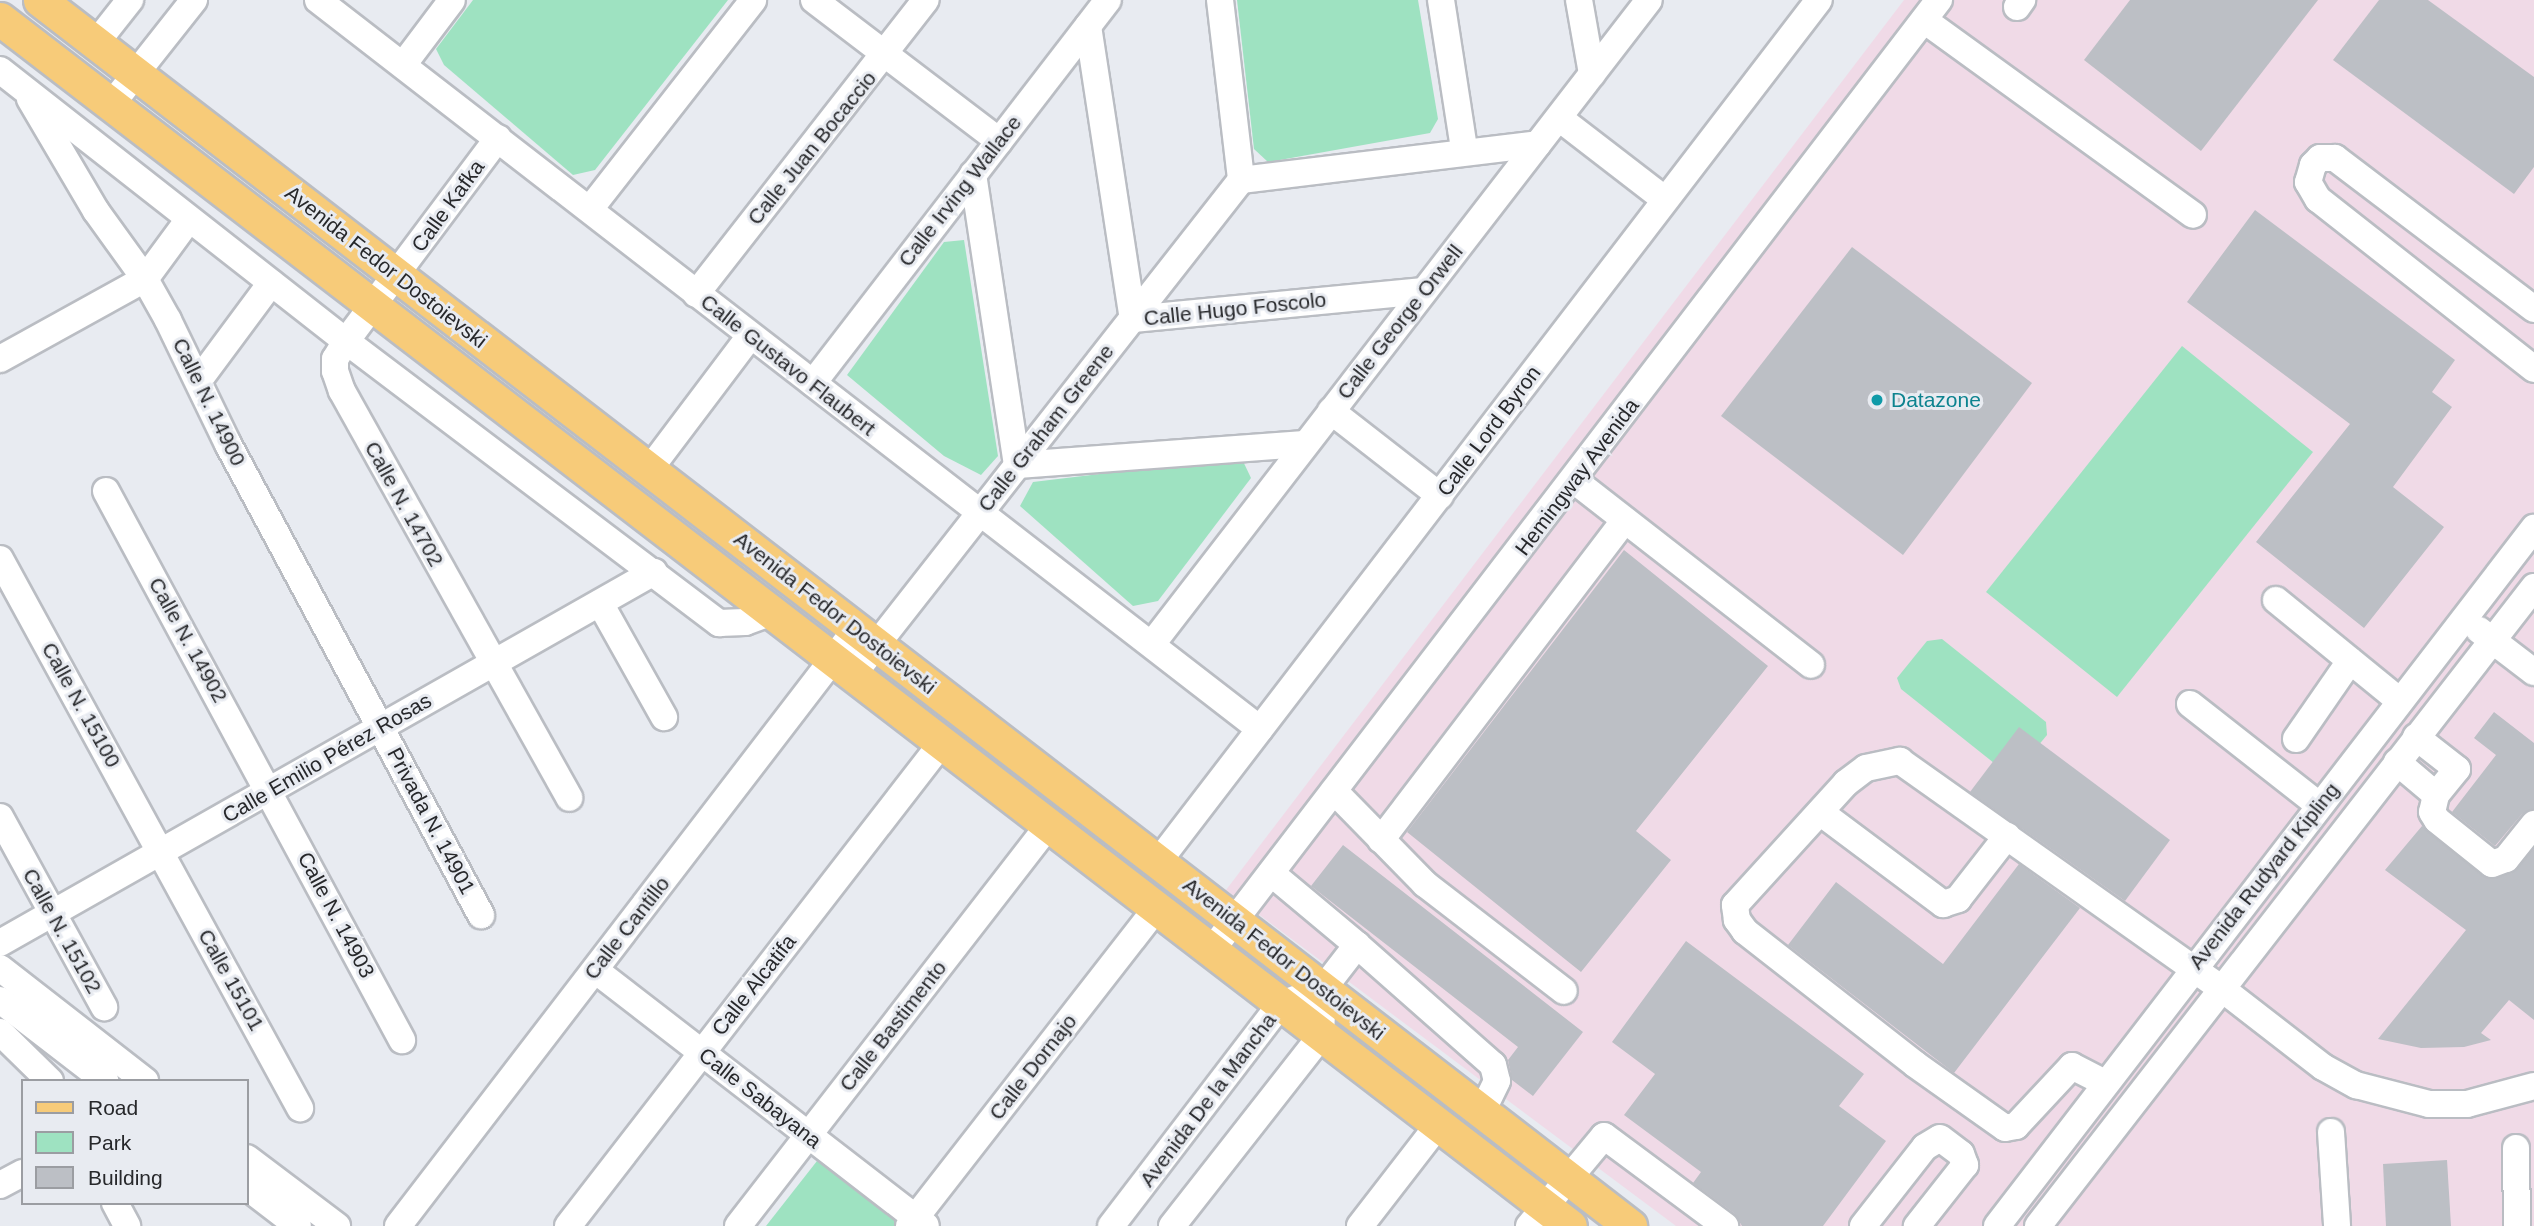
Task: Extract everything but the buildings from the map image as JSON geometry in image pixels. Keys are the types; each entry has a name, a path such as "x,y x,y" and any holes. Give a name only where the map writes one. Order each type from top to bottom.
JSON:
{"main road":[{"name":"Avenida Fedor Dostoievski","path":"40,0 1630,1226"},
{"name":"Avenida Fedor Dostoievski","path":"0,19 1438,1125 1548,1219"}],"street":[{"path":"96,43 130,0"},
{"path":"111,105 194,0"},
{"name":"Calle Gustavo Flaubert","path":"318,0 590,209 978,514 1152,643 1260,729"},
{"path":"403,65 452,0"},
{"path":"590,209 753,0"},
{"path":"814,0 999,141"},
{"name":"Calle Juan Bocaccio","path":"696,294 885,56 926,0"},
{"name":"Calle Irving Wallace","path":"813,383 1108,0"},
{"path":"1220,0 1241,180 1464,149 1538,144"},
{"path":"1441,0 1464,149"},
{"path":"1579,0 1592,74"},
{"name":"Calle George Orwell","path":"1152,643 1649,0"},
{"name":"Calle Lord Byron","path":"1158,862 1819,0"},
{"path":"1932,10 2193,215"},
{"name":"Hemingway Avenida","path":"1211,951 1575,481 1932,10"},
{"name":"Calle Hugo Foscolo","path":"1088,26 1133,319 1424,291"},
{"path":"0,70 345,341 719,623 745,622 770,613"},
{"name":"Calle N. 14900","path":"22,86 96,211 145,279 199,380 228,444 381,727"},
{"path":"1559,118 1664,199"},
{"name":"Calle Kafka","path":"345,341 498,138"},
{"path":"2534,309 2335,158 2320,158 2313,165 2308,182 2318,199 2534,369"},
{"path":"973,174 1017,466 1305,444"},
{"name":"Calle Graham Greene","path":"842,669 866,637 978,514 1241,180"},
{"path":"0,359 145,279 189,219"},
{"path":"199,380 271,283"},
{"path":"649,470 750,336"},
{"name":"Calle N. 14702","path":"345,341 335,359 342,391 569,798"},
{"path":"1331,411 1440,496"},
{"path":"1575,481 1811,665"},
{"name":"Calle N. 14902","path":"106,491 270,790"},
{"path":"1381,839 1625,520"},
{"name":"Avenida Rudyard Kipling","path":"1997,1226 2192,967 2534,528"},
{"name":"Calle N. 15100","path":"0,559 161,852"},
{"name":"Calle Emilio Pérez Rosas","path":"0,943 654,572"},
{"name":"Avenida Rudyard Kipling","path":"2038,1226 2534,587"},
{"path":"2276,600 2400,701"},
{"path":"600,603 664,717"},
{"path":"2464,618 2534,672"},
{"path":"2296,739 2350,661"},
{"name":"Calle Cantillo","path":"398,1226 595,970 842,669"},
{"path":"2190,704 2319,804"},
{"name":"Privada N. 14901","path":"381,727 481,915"},
{"path":"2416,737 2464,774 2436,795 2432,812 2437,820 2497,865 2534,824"},
{"name":"Calle Alcatifa","path":"568,1226 941,744"},
{"path":"2105,1083 2072,1066 2016,1126 2005,1128 1914,1064 1745,931 1737,920 1735,905 1821,812 1866,768 1900,761 2192,967 2323,1066 2392,1098 2467,1104 2534,1086"},
{"path":"2397,762 2436,795"},
{"name":"Calle N. 14903","path":"270,790 402,1040"},
{"path":"1334,791 1460,914 1564,991"},
{"path":"1821,812 1943,904 1958,899 2007,836"},
{"name":"Calle N. 15102","path":"0,817 104,1007"},
{"name":"Calle Bastimento","path":"738,1226 1048,826"},
{"name":"Calle 15101","path":"161,852 300,1108"},
{"path":"1271,873 1493,1065 1497,1081 1482,1112"},
{"name":"Calle Dornajo","path":"917,1223 1156,909"},
{"path":"1172,1226 1321,1035 1323,989 1357,945"},
{"path":"0,968 142,1079"},
{"name":"Calle Sabayana","path":"595,970 917,1223"},
{"name":"Avenida De la Mancha","path":"1111,1226 1281,1004 1323,989"},
{"path":"3,1008 102,1079"},
{"path":"0,1032 48,1079"},
{"path":"1360,1226 1438,1125"},
{"path":"2331,1132 2337,1226"},
{"path":"1548,1219 1567,1177 1598,1138 1610,1137 1726,1226"},
{"path":"1863,1226 1924,1147 1940,1138 1961,1154 1965,1165 1917,1226"},
{"path":"2516,1148 2517,1226"},
{"path":"248,1159 337,1226"},
{"path":"0,1185 21,1173"},
{"path":"248,1188 298,1226"},
{"path":"116,1205 127,1226"}],"shaded area":[{"path":"1904,0 2534,0 2534,1226 1676,1226 1226,890"}],"green space":[{"path":"473,0 728,0 595,170 573,175 444,65 436,49"},
{"path":"1237,0 1418,0 1438,119 1430,133 1268,162 1254,149"},
{"path":"964,240 998,456 981,475 944,456 847,375 944,242"},
{"path":"2182,346 2313,452 2117,697 1986,592"},
{"path":"1241,457 1251,478 1158,601 1133,606 1020,506 1033,482"},
{"path":"1942,639 2046,722 2047,735 2018,770 2004,771 1901,689 1897,678 1927,641"},
{"path":"826,1159 899,1217 902,1226 766,1226 817,1161"}],"place":[{"name":"Datazone","path":"1877,400"}]}
